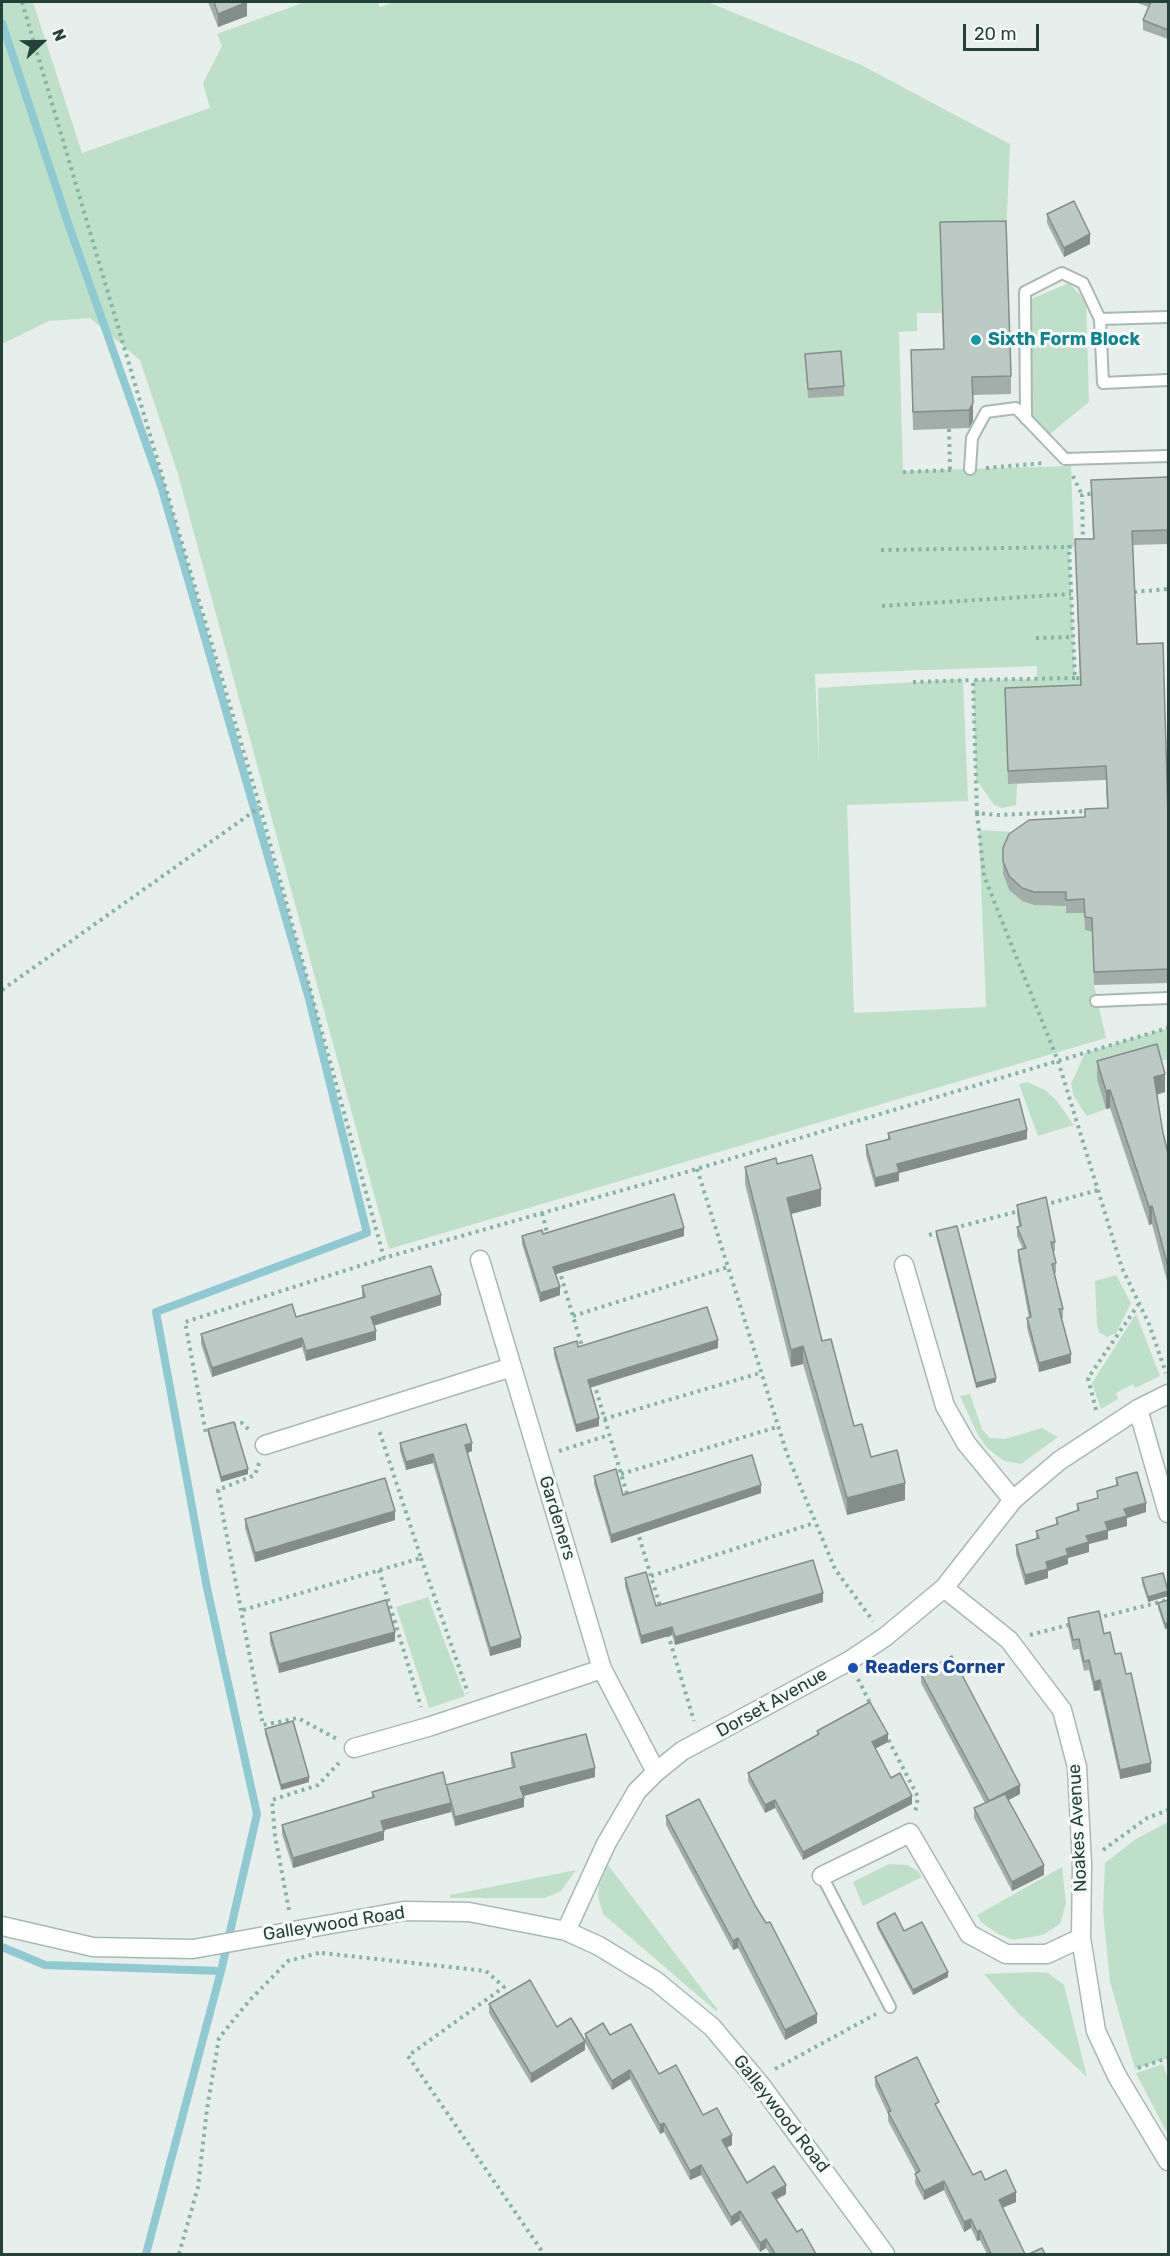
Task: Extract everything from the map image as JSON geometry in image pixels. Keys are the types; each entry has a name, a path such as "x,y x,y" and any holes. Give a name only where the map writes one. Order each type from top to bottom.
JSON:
{"street":[{"name":"Gardeners","path":"480,1260 602,1669 656,1772"},
{"path":"904,1265 945,1406 966,1443 1013,1500"},
{"path":"265,1445 512,1367"},
{"name":"Dorset Avenue","path":"566,1931 606,1844 637,1791 656,1772 682,1751 849,1661 885,1637 944,1588 1013,1500 1059,1461 1138,1409 1168,1394"},
{"path":"1138,1409 1168,1513"},
{"name":"Noakes Avenue","path":"944,1588 1009,1640 1062,1710 1077,1767 1082,1864 1081,1938 1096,2031 1117,2076 1168,2161"},
{"path":"354,1748 428,1727 602,1669"},
{"path":"822,1876 910,1833 969,1934 1006,1954 1047,1954 1081,1938"},
{"name":"Galleywood Road","path":"2,1926 93,1947 194,1949 293,1929 405,1911 458,1912 566,1931 599,1946 656,1981 712,2027 760,2084 885,2254"}],"lane":[{"path":"1026,419 1024,292 1062,273 1083,283 1100,319 1103,382 1168,380"},
{"path":"1100,319 1168,317"},
{"path":"970,469 972,438 986,412 1016,408 1065,459 1168,456"},
{"path":"1096,1001 1168,998"},
{"path":"822,1876 890,2007"}],"path":[{"path":"22,2 260,807 384,1258"},
{"path":"949,429 950,470"},
{"path":"881,550 1083,546 1082,495 1102,493"},
{"path":"1069,547 1075,678"},
{"path":"1134,591 1168,589"},
{"path":"882,606 1071,594"},
{"path":"1036,639 1073,637"},
{"path":"913,682 1094,677"},
{"path":"1037,679 1038,690"},
{"path":"973,680 977,813 984,876 1058,1061 1122,1268 1149,1324 1168,1379"},
{"path":"2,990 260,807"},
{"path":"977,813 998,815 1096,810"},
{"path":"215,1431 206,1434 184,1322 384,1258 697,1169 1168,1028"},
{"path":"697,1169 777,1427 814,1523 835,1569 885,1637"},
{"path":"1042,1205 1098,1190"},
{"path":"929,1235 1031,1208"},
{"path":"542,1213 552,1247"},
{"path":"556,1259 587,1362"},
{"path":"573,1316 728,1267"},
{"path":"1098,1416 1088,1378 1138,1305"},
{"path":"590,1373 631,1508"},
{"path":"604,1419 760,1373"},
{"path":"373,1411 475,1712"},
{"path":"224,1428 242,1423 265,1445 255,1475 218,1490 243,1610 263,1725 298,1718 354,1748 318,1785 272,1800 275,1836 293,1929"},
{"path":"621,1474 777,1427"},
{"path":"538,1457 609,1435"},
{"path":"634,1519 664,1620"},
{"path":"651,1576 814,1523"},
{"path":"243,1610 421,1558"},
{"path":"378,1570 428,1727"},
{"path":"1089,1620 1168,1600"},
{"path":"1009,1640 1077,1623"},
{"path":"667,1631 700,1742"},
{"path":"855,1673 876,1715"},
{"path":"881,1725 918,1797 910,1833"},
{"path":"1082,1864 1147,1818 1168,1810"},
{"path":"317,1925 322,1953"},
{"path":"178,2254 198,2187 207,2109 219,2038 249,2001 288,1961 322,1953 486,1971 504,1987 408,2056 544,2254"},
{"path":"760,2084 770,2071 890,2007"},
{"path":"1117,2076 1168,2058"}],"green space":[{"path":"2,2 33,2 82,153 210,108 203,83 222,46 217,34 305,2 378,2 380,7 395,2 708,2 861,65 1010,144 1006,238 940,240 942,313 917,313 917,331 899,332 903,471 1071,466 1074,547 1069,547 1075,678 1103,677 1009,784 1017,784 1016,805 1002,808 994,805 976,779 973,680 1037,679 1037,666 815,674 819,765 818,688 963,679 968,801 847,805 854,1013 986,1007 979,830 1029,833 1003,861 1003,875 1009,890 1022,901 1050,906 1065,900 1066,913 1084,913 1085,930 1092,932 1094,985 1106,1038 389,1249 177,471 140,360 90,318 49,321 2,344"},
{"path":"1069,283 1086,301 1089,402 1045,438 1026,419 1024,302"},
{"path":"1168,1028 1168,1059 1098,1079 1106,1109 1087,1116 1074,1097 1071,1084 1085,1053"},
{"path":"1027,1082 1045,1090 1056,1100 1074,1125 1038,1136 1019,1084"},
{"path":"1116,1275 1131,1303 1116,1333 1107,1337 1099,1332 1097,1325 1095,1281"},
{"path":"1136,1314 1160,1376 1135,1388 1133,1384 1116,1393 1118,1399 1101,1409 1092,1383"},
{"path":"970,1394 982,1429 990,1438 1005,1439 1042,1428 1058,1437 1021,1464 1004,1461 987,1448 977,1433 960,1396"},
{"path":"428,1597 465,1696 429,1708 396,1607"},
{"path":"1168,1822 1168,2058 1135,2069 1110,1982 1103,1911 1105,1863 1136,1839"},
{"path":"889,1864 907,1865 918,1871 922,1877 863,1906 853,1882"},
{"path":"608,1865 718,2010 716,2011 603,1914 598,1897 599,1885"},
{"path":"1062,1867 1066,1903 1060,1924 1043,1935 1013,1940 998,1934 981,1922 977,1915"},
{"path":"576,1870 561,1891 545,1898 450,1898 450,1895"},
{"path":"1048,1973 1064,1985 1087,2077 1017,2012 984,1974"},
{"path":"1163,2064 1168,2080 1168,2135 1136,2073"}],"building":[{"path":"214,2 247,2 218,14"},
{"path":"1151,2 1168,2 1168,30 1143,20"},
{"path":"1074,201 1090,234 1064,248 1047,214"},
{"name":"Sixth Form Block","path":"1006,221 1011,376 972,377 973,403 969,410 913,412 911,350 944,349 940,222"},
{"path":"841,351 844,386 808,389 805,354"},
{"path":"1168,477 1168,530 1132,531 1137,644 1163,643 1168,817 1168,969 1094,972 1092,918 1085,917 1084,899 1066,900 1066,892 1034,892 1022,888 1009,876 1003,861 1003,848 1009,834 1029,820 1085,817 1085,809 1108,808 1106,766 1008,771 1005,688 1081,685 1075,539 1094,539 1091,480"},
{"path":"1157,1044 1165,1074 1154,1077 1168,1153 1168,1267 1152,1206 1149,1207 1110,1090 1106,1091 1097,1061"},
{"path":"1019,1099 1027,1130 897,1164 899,1172 875,1178 866,1145 890,1139 888,1133"},
{"path":"812,1155 821,1189 787,1198 822,1341 831,1339 854,1426 862,1424 871,1457 897,1450 905,1483 847,1498 803,1346 791,1350 745,1167 776,1158 777,1164"},
{"path":"674,1194 684,1228 553,1267 560,1287 540,1293 522,1236 542,1230 543,1234"},
{"path":"1046,1197 1055,1242 1051,1242 1056,1263 1052,1264 1063,1309 1059,1309 1071,1354 1039,1363 1027,1318 1031,1317 1018,1250 1026,1248 1017,1227 1021,1226 1017,1205"},
{"path":"957,1226 996,1378 976,1383 936,1231"},
{"path":"431,1266 441,1295 371,1317 376,1331 306,1351 302,1338 212,1368 201,1334 292,1304 296,1317 365,1297 362,1286"},
{"path":"707,1307 718,1340 588,1380 599,1418 576,1425 554,1348 577,1341 578,1347"},
{"path":"234,1422 248,1469 221,1477 208,1429"},
{"path":"466,1424 472,1443 465,1445 521,1638 490,1648 433,1454 406,1462 400,1443"},
{"path":"752,1455 761,1485 611,1535 594,1476 616,1469 623,1495"},
{"path":"1137,1472 1146,1503 1124,1509 1127,1516 1105,1522 1108,1530 1086,1536 1089,1542 1066,1549 1068,1555 1046,1562 1048,1569 1025,1575 1016,1545 1039,1538 1036,1531 1058,1524 1056,1518 1079,1510 1077,1504 1098,1498 1097,1491 1118,1485 1116,1478"},
{"path":"385,1478 395,1511 255,1553 245,1519"},
{"path":"813,1560 823,1593 675,1637 672,1627 641,1636 625,1578 646,1572 656,1606"},
{"path":"1163,1573 1168,1591 1148,1597 1142,1578"},
{"path":"386,1600 395,1632 279,1664 270,1633"},
{"path":"1168,1600 1168,1623 1165,1624 1158,1603"},
{"path":"1099,1611 1104,1634 1110,1632 1115,1654 1121,1653 1126,1674 1131,1673 1151,1763 1120,1770 1100,1680 1094,1682 1089,1660 1084,1662 1079,1639 1073,1640 1068,1618"},
{"path":"952,1656 1020,1785 989,1801 921,1674"},
{"path":"870,1702 888,1734 872,1742 891,1778 900,1773 912,1796 803,1852 775,1800 765,1805 748,1773 819,1734 817,1731"},
{"path":"293,1721 309,1777 281,1785 265,1729"},
{"path":"586,1734 595,1768 520,1787 524,1798 455,1817 447,1787 451,1803 381,1821 384,1831 293,1858 282,1825 374,1797 372,1792 443,1772 446,1785 515,1767 511,1753"},
{"path":"1005,1794 1044,1865 1012,1882 974,1808"},
{"path":"699,1799 756,1907 766,1923 770,1922 817,2014 785,2030 738,1938 733,1941 666,1816"},
{"path":"895,1913 904,1931 922,1922 948,1972 913,1990 877,1923"},
{"path":"530,1980 557,2027 571,2018 585,2041 531,2074 489,2004"},
{"path":"603,2023 610,2035 631,2024 659,2074 676,2065 703,2115 717,2108 732,2135 722,2140 747,2183 774,2166 786,2185 772,2193 797,2232 802,2229 816,2254 775,2254 766,2239 760,2243 740,2211 731,2217 701,2165 690,2171 664,2123 660,2125 630,2070 612,2081 585,2034"},
{"path":"917,2057 939,2102 935,2104 973,2175 981,2171 985,2180 1006,2170 1016,2192 999,2200 1025,2254 991,2254 980,2230 977,2232 971,2219 964,2222 944,2181 924,2191 915,2174 920,2171 888,2112 891,2111 875,2077"},
{"path":"1042,2248 1045,2254 1029,2254"}],"waterway":[{"path":"2,23 70,229 161,486 309,999 367,1233 156,1312 207,1588 257,1814 221,1971"},
{"path":"2,1947 45,1965 221,1971 146,2254"}],"place":[{"name":"Sixth Form Block","path":"976,340"},
{"name":"Readers Corner","path":"853,1668"}]}
